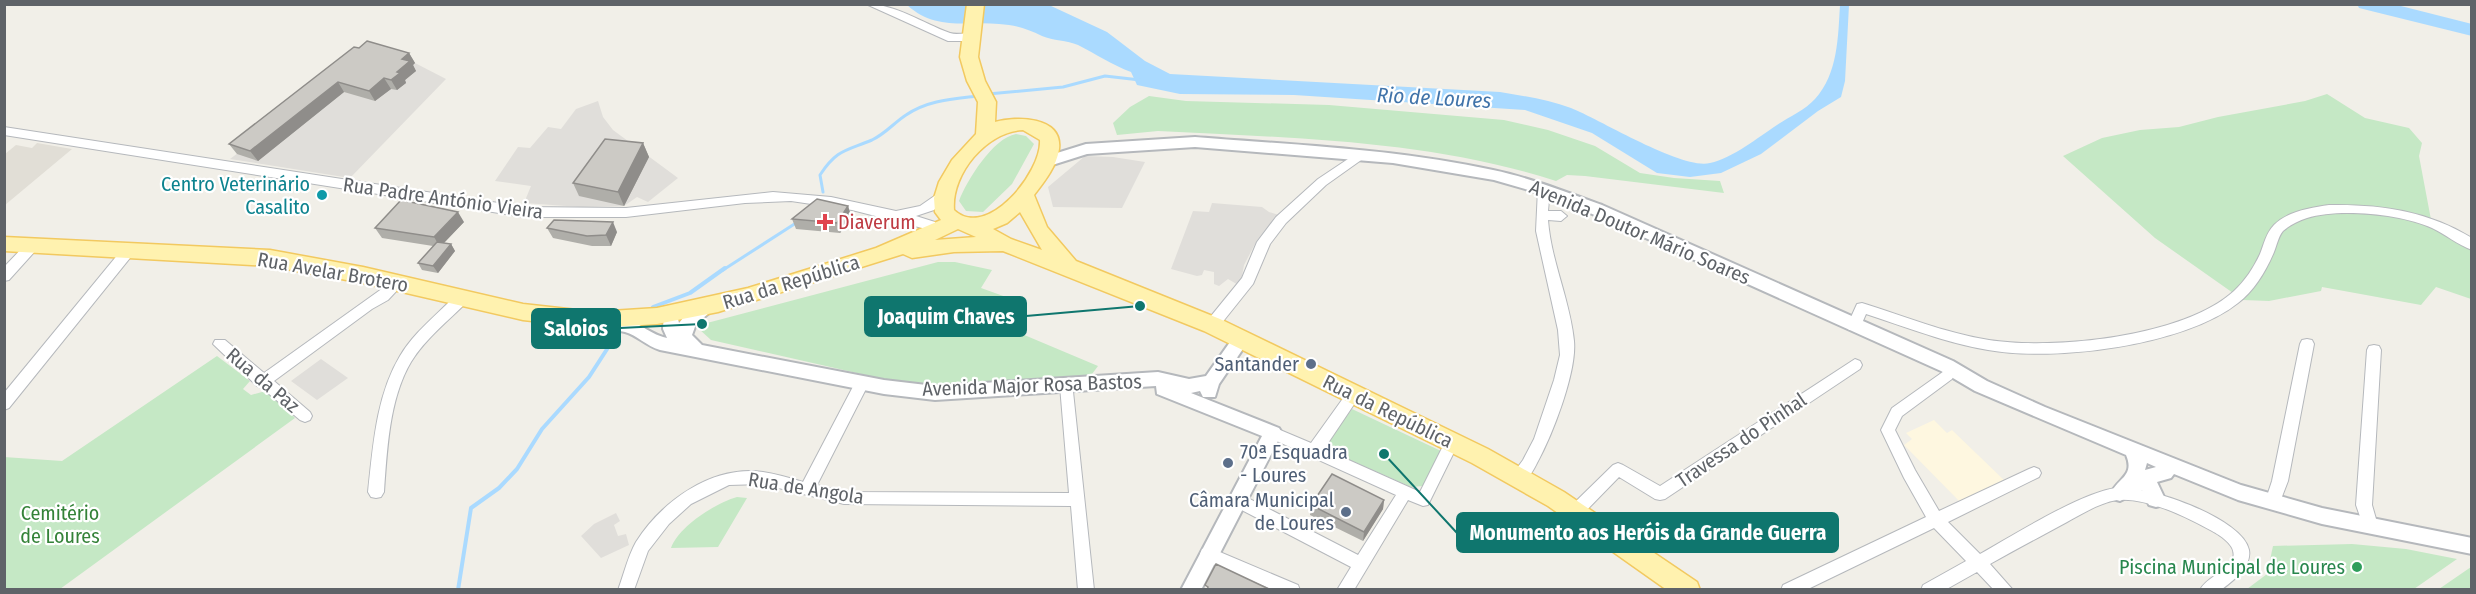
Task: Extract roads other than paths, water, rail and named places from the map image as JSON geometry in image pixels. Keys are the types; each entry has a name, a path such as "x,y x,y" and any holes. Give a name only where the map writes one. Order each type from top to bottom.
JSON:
{"main road":[{"path":"942,200 946,214 962,223 998,219 1024,194 1046,162 1050,142 1045,133 1023,124 987,102 976,81 969,57 976,4"},
{"path":"985,136 987,102"},
{"path":"926,232 961,163 985,136 1002,127 1023,124"},
{"name":"Rua da República","path":"1024,194 1027,210 1041,237 1069,267"},
{"name":"Rua da República","path":"587,320 661,317 707,308 880,255 926,232 962,223 1005,244 1069,267 1212,325 1452,442 1556,499 1682,585"},
{"name":"Rua Avelar Brotero","path":"4,244 270,258 311,264 536,314 587,320"},
{"path":"880,255 954,245 1005,244"}],"street":[{"path":"871,4 952,38 971,33"},
{"name":"Rua Padre António Vieira","path":"4,131 524,212 604,214 650,211 730,199 776,196 882,213 925,210 942,200"},
{"name":"Avenida Doutor Mário Soares","path":"1045,133 1069,145 1086,149"},
{"name":"Avenida Doutor Mário Soares","path":"1046,162 1086,149 1195,142 1360,155 1463,168 1542,203 1596,209 1896,344 1955,376 2039,412 2074,434 2238,492 2273,502 2472,546"},
{"path":"1212,325 1248,279 1264,242 1281,220 1322,182 1360,155"},
{"path":"1542,203 1561,216"},
{"path":"1518,478 1528,468 1546,427 1566,357 1566,335 1549,266 1542,203"},
{"path":"1854,326 1862,308 1976,343 2000,347 2053,347 2136,339 2215,311 2237,298 2253,279 2279,228 2296,218 2321,210 2342,208 2427,221 2472,245"},
{"name":"Rua Padre António Vieira","path":"882,213 926,232"},
{"path":"4,276 32,246"},
{"path":"4,404 129,250"},
{"path":"262,382 367,304 383,296 391,282"},
{"path":"376,492 384,431 399,373 406,359 462,298"},
{"path":"696,349 683,337 684,328 691,317 707,308"},
{"path":"660,343 654,333 661,317 678,342 696,349"},
{"path":"587,320 631,326 652,341 660,343"},
{"path":"1215,408 1209,400 1211,382 1240,340"},
{"name":"Avenida Major Rosa Bastos","path":"660,343 862,383 936,393 1158,379 1189,386 1211,382"},
{"name":"Rua da Paz","path":"220,344 262,382 305,416"},
{"path":"2273,502 2280,481 2307,344"},
{"path":"2370,525 2364,505 2374,350"},
{"name":"Travessa do Pinhal","path":"1575,513 1618,469 1660,494 1855,365"},
{"path":"1955,376 1897,412 1888,430 1909,474 1936,520 2005,590"},
{"path":"1145,381 1315,450 1423,500 1452,442"},
{"path":"807,489 862,383"},
{"path":"1066,386 1086,590"},
{"path":"1315,450 1354,394"},
{"path":"1191,590 1273,433"},
{"path":"2120,493 2133,483 2135,456"},
{"name":"Avenida Doutor Mário Soares","path":"2135,456 2165,473 2198,485 2238,492"},
{"path":"1789,590 2034,473"},
{"path":"1929,590 2090,502 2120,493 2165,473"},
{"name":"Rua de Angola","path":"626,590 639,555 664,519 686,499 726,479 762,478 844,498 1077,500"},
{"path":"2145,480 2156,499"},
{"path":"1345,590 1406,491"},
{"path":"2120,493 2156,499 2228,531 2241,549 2241,558 2230,572 2208,590"},
{"path":"1237,500 1361,564"},
{"path":"1208,554 1292,590"}],"water":[{"path":"907,5 1049,5 1107,32 1145,61 1170,74 1500,92 1536,98 1571,108 1662,152 1697,163 1710,163 1736,152 1802,110 1815,99 1823,89 1832,67 1840,5 1849,5 1845,81 1841,97 1818,111 1761,154 1721,173 1690,177 1657,173 1592,133 1525,110 1294,95 1180,94 1137,85 1131,72 1074,43 1046,38 1011,25 940,22 929,19"}],"waterway":[{"name":"Rio de Loures","path":"2366,4 2472,30"},
{"path":"988,94 1063,87 1105,76 1140,80"},
{"path":"823,192 820,175 837,155 872,140 906,115 923,106 978,96"},
{"path":"723,270 796,223"},
{"path":"653,307 690,293 725,268"},
{"path":"458,590 471,508 499,488 517,469 542,429 589,377 611,343"}],"place":[{"name":"Centro Veterinário Casalito","path":"322,195"},
{"name":"Diaverum","path":"825,222"},
{"name":"Joaquim Chaves","path":"1140,306"},
{"name":"Saloios","path":"702,324"},
{"name":"Santander","path":"1311,364"},
{"name":"Monumento aos Heróis da Grande Guerra","path":"1384,454"},
{"name":"70ª Esquadra - Loures","path":"1228,463"},
{"name":"Câmara Municipal de Loures","path":"1346,512"},
{"name":"Piscina Municipal de Loures","path":"2357,567"}],"park label":[{"name":"Cemitério de Loures","path":"60,524"}]}
